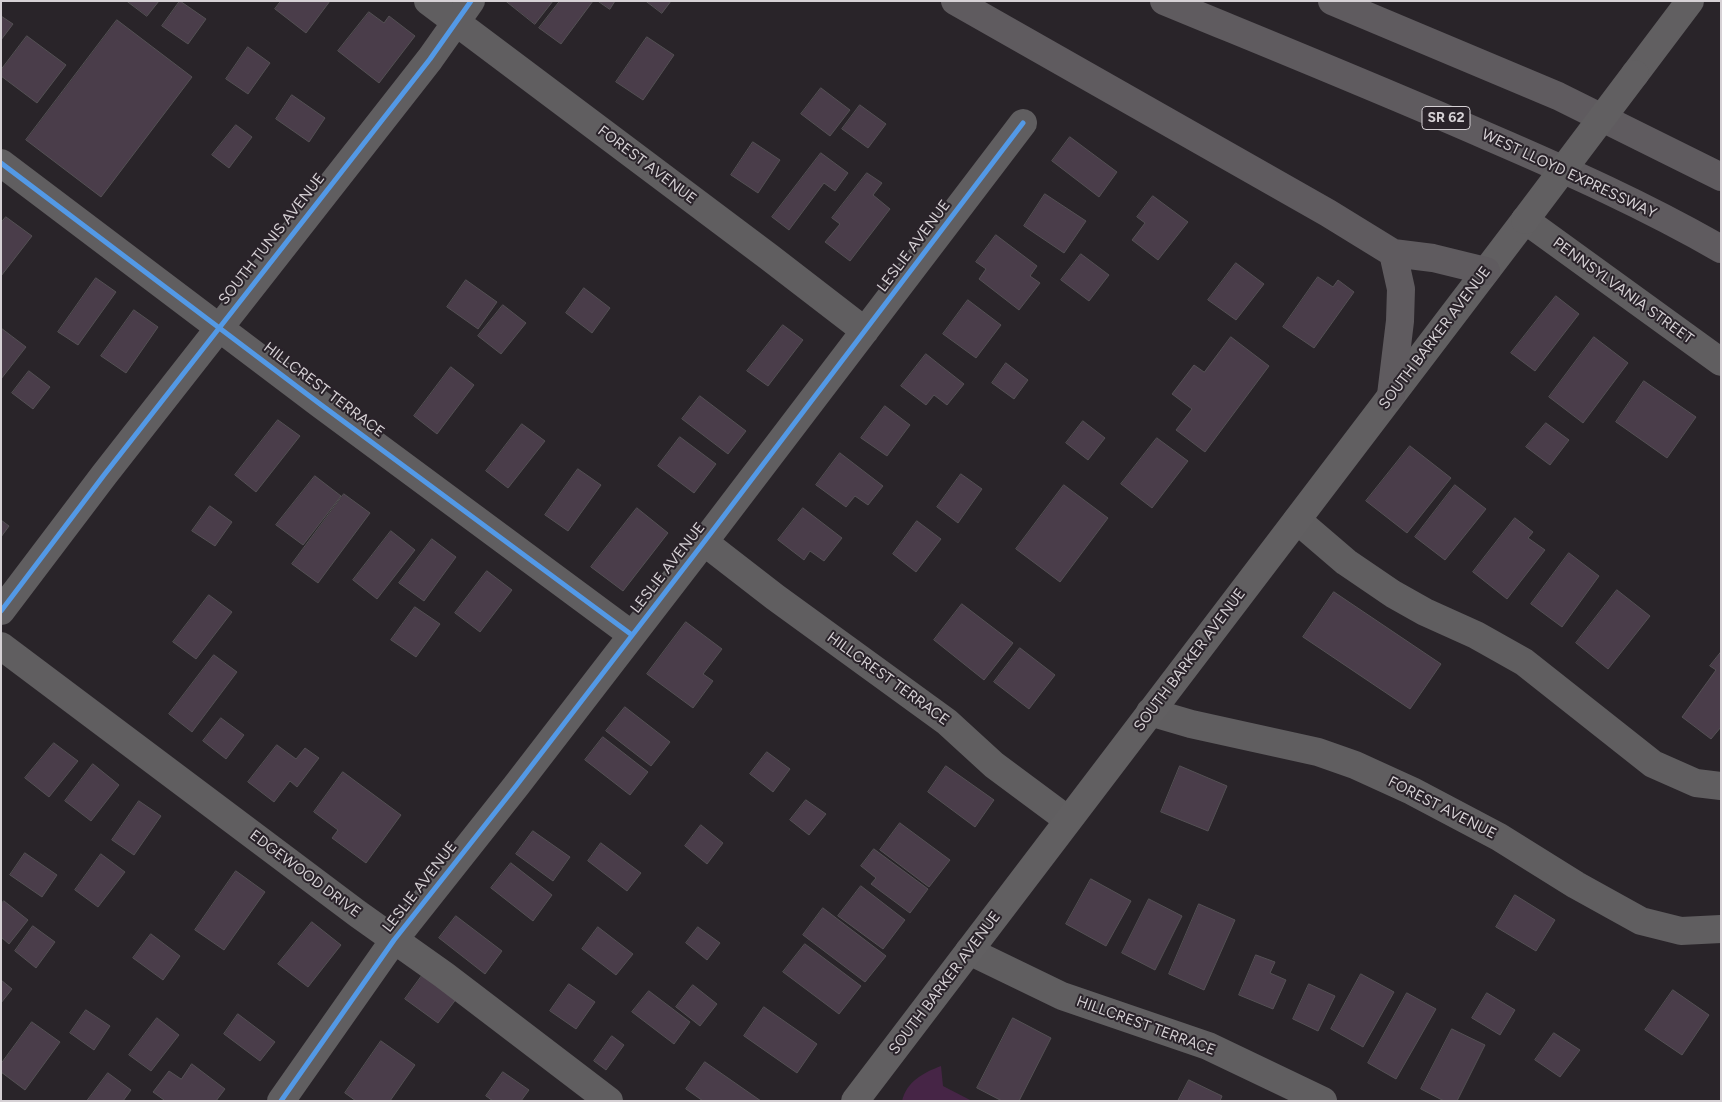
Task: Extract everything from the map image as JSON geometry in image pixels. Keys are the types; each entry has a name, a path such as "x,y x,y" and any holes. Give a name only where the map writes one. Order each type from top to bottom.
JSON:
{"highway":[{"path":"955,1 1328,213 1393,253 1433,258 1486,271"},
{"name":"WEST LLOYD EXPRESSWAY","path":"1164,1 1388,92 1570,172 1721,249"},
{"path":"1332,1 1558,96 1721,177"},
{"path":"1391,396 1400,321 1401,289 1393,253"}],"main road":[{"name":"SOUTH BARKER AVENUE","path":"855,1101 1690,1"}],"street":[{"name":"FOREST AVENUE","path":"428,1 463,12 769,257 865,331"},
{"name":"SOUTH TUNIS AVENUE","path":"1,611 88,495 430,60 463,12"},
{"name":"LESLIE AVENUE","path":"281,1101 394,940 516,786 704,542 1023,123"},
{"name":"HILLCREST TERRACE","path":"1,163 632,635"},
{"name":"PENNSYLVANIA STREET","path":"1525,220 1721,362"},
{"path":"1297,520 1346,562 1392,594 1425,612 1476,635 1524,662 1654,764 1696,783 1721,786"},
{"name":"HILLCREST TERRACE","path":"704,542 775,597 947,722 994,765 1068,820"},
{"name":"EDGEWOOD DRIVE","path":"1,646 394,940 444,975 609,1101"},
{"name":"FOREST AVENUE","path":"1150,712 1191,724 1318,752 1355,765 1412,791 1499,837 1576,885 1641,921 1681,931 1721,929"},
{"name":"HILLCREST TERRACE","path":"968,951 1062,996 1208,1046 1324,1101"}],"shaded area":[{"path":"941,1066 943,1086 972,1101 902,1101 904,1094 912,1083"}],"building":[{"path":"127,1 159,1 147,16"},
{"path":"180,1 206,19 188,44 162,26"},
{"path":"281,1 330,1 306,33 275,9"},
{"path":"506,1 553,1 535,24"},
{"path":"560,1 593,1 561,44 539,28"},
{"path":"598,1 615,1 610,9"},
{"path":"646,1 671,1 662,13"},
{"path":"369,12 384,23 389,16 415,36 379,83 338,51"},
{"path":"1,16 13,24 1,40"},
{"path":"117,20 192,77 101,197 26,140"},
{"path":"27,36 66,65 37,103 1,76 1,70"},
{"path":"647,37 674,55 643,100 616,82"},
{"path":"248,47 270,63 248,94 226,79"},
{"path":"821,88 850,110 830,136 801,114"},
{"path":"292,95 325,118 309,142 276,119"},
{"path":"860,105 886,124 868,148 842,129"},
{"path":"236,125 252,137 229,168 212,155"},
{"path":"1070,137 1117,172 1099,197 1052,161"},
{"path":"753,142 780,160 758,193 731,175"},
{"path":"821,153 848,173 835,191 824,183 789,230 772,217"},
{"path":"867,173 882,183 873,195 890,209 850,261 825,242 840,224 832,218"},
{"path":"1045,194 1086,221 1064,253 1024,226"},
{"path":"1153,196 1188,222 1158,260 1132,240 1145,223 1137,217"},
{"path":"6,217 32,236 1,276 1,223"},
{"path":"996,235 1037,266 1030,276 1040,283 1019,310 979,279 986,269 976,262"},
{"path":"1081,254 1109,275 1089,301 1061,280"},
{"path":"1236,263 1264,284 1236,320 1208,300"},
{"path":"1318,277 1333,287 1338,280 1354,292 1314,348 1283,327"},
{"path":"96,278 116,292 78,345 58,332"},
{"path":"466,280 497,302 478,329 447,307"},
{"path":"584,288 610,308 592,333 566,313"},
{"path":"1556,296 1579,314 1535,371 1511,353"},
{"path":"968,300 1001,325 976,358 943,334"},
{"path":"503,305 526,323 501,354 478,336"},
{"path":"134,310 158,327 126,373 101,356"},
{"path":"783,325 803,340 768,386 747,371"},
{"path":"1,328 26,347 1,379"},
{"path":"1231,337 1269,366 1205,452 1176,430 1192,409 1172,394 1194,365 1204,372"},
{"path":"1594,337 1628,363 1583,423 1549,397"},
{"path":"926,354 964,384 947,405 934,395 926,405 901,386"},
{"path":"1006,363 1028,380 1014,399 992,383"},
{"path":"451,367 474,385 437,434 414,416"},
{"path":"29,371 50,387 33,409 12,393"},
{"path":"1644,381 1696,417 1667,458 1616,422"},
{"path":"700,396 746,431 728,454 682,419"},
{"path":"885,406 910,425 887,456 861,438"},
{"path":"278,420 300,436 256,492 235,475"},
{"path":"1083,421 1105,438 1088,460 1066,443"},
{"path":"1546,423 1569,440 1550,465 1526,447"},
{"path":"522,424 545,441 508,488 486,471"},
{"path":"680,437 716,464 694,493 658,466"},
{"path":"1157,438 1188,461 1152,508 1121,484"},
{"path":"1410,446 1451,478 1407,533 1366,501"},
{"path":"840,453 883,486 868,505 855,496 846,507 816,485"},
{"path":"578,469 601,485 568,531 545,515"},
{"path":"961,474 982,489 958,523 937,507"},
{"path":"315,476 341,496 303,545 276,525"},
{"path":"1064,485 1108,518 1060,582 1016,549"},
{"path":"1455,485 1486,509 1445,560 1415,537"},
{"path":"344,494 370,513 318,583 292,564"},
{"path":"210,506 232,522 215,546 192,531"},
{"path":"637,508 668,533 623,591 591,567"},
{"path":"803,508 842,538 824,561 810,551 804,560 778,540"},
{"path":"1515,518 1533,532 1528,538 1545,550 1507,599 1473,572"},
{"path":"1,520 9,526 1,537"},
{"path":"917,521 941,539 916,572 893,554"},
{"path":"391,531 415,550 377,599 353,580"},
{"path":"432,539 456,557 424,601 399,583"},
{"path":"1569,553 1599,576 1562,627 1531,604"},
{"path":"487,571 512,590 480,632 455,613"},
{"path":"1617,590 1650,616 1608,669 1576,643"},
{"path":"1334,592 1441,664 1410,709 1303,637"},
{"path":"209,595 232,612 196,659 173,642"},
{"path":"962,604 1013,643 984,680 934,640"},
{"path":"415,607 440,624 416,657 391,640"},
{"path":"686,622 722,649 703,674 713,681 693,708 647,674"},
{"path":"1020,648 1055,675 1029,709 994,682"},
{"path":"1721,652 1721,727 1711,739 1682,717 1716,670 1710,666"},
{"path":"214,655 237,672 192,732 169,714"},
{"path":"625,707 670,742 651,766 606,731"},
{"path":"221,718 244,735 226,759 203,741"},
{"path":"603,737 648,772 630,795 585,760"},
{"path":"54,743 78,761 49,797 25,778"},
{"path":"277,745 296,759 305,748 319,758 297,787 290,781 274,802 248,782"},
{"path":"767,752 790,769 773,792 750,774"},
{"path":"93,764 119,785 91,821 65,801"},
{"path":"946,766 994,800 975,827 928,792"},
{"path":"1180,766 1227,786 1208,831 1161,812"},
{"path":"343,772 401,815 366,863 332,838 338,830 314,812"},
{"path":"806,800 826,814 809,835 790,820"},
{"path":"139,801 161,816 134,855 112,840"},
{"path":"900,823 950,860 929,887 880,850"},
{"path":"701,825 723,843 707,864 685,846"},
{"path":"533,831 570,857 553,881 516,854"},
{"path":"601,843 641,873 627,891 588,861"},
{"path":"874,849 928,889 910,913 871,884 876,878 861,866"},
{"path":"25,853 57,875 42,897 10,875"},
{"path":"101,854 125,872 98,907 75,890"},
{"path":"511,863 552,895 533,921 491,888"},
{"path":"236,871 265,892 224,950 195,930"},
{"path":"1091,879 1131,901 1106,946 1066,924"},
{"path":"861,886 905,920 883,949 838,916"},
{"path":"1515,895 1555,920 1536,951 1496,927"},
{"path":"1149,899 1182,916 1155,970 1122,953"},
{"path":"4,901 28,920 9,944 1,937 1,904"},
{"path":"1199,904 1235,920 1204,990 1169,974"},
{"path":"823,908 886,956 865,982 803,935"},
{"path":"456,916 502,951 485,974 439,938"},
{"path":"312,922 341,945 308,987 278,964"},
{"path":"33,926 55,942 36,968 15,951"},
{"path":"598,927 633,954 616,975 582,949"},
{"path":"698,927 720,943 707,960 686,943"},
{"path":"151,934 180,956 163,980 133,958"},
{"path":"805,944 861,986 839,1014 783,972"},
{"path":"1256,955 1275,962 1270,973 1286,980 1273,1009 1239,995"},
{"path":"424,973 457,998 438,1023 405,999"},
{"path":"1361,974 1394,992 1363,1047 1331,1029"},
{"path":"1,980 12,989 1,1003"},
{"path":"569,984 595,1002 576,1029 550,1011"},
{"path":"1309,984 1335,996 1318,1031 1293,1019"},
{"path":"693,985 717,1004 700,1026 676,1007"},
{"path":"1673,990 1709,1015 1682,1055 1645,1030"},
{"path":"649,991 690,1022 674,1044 632,1012"},
{"path":"1407,993 1436,1009 1396,1079 1368,1063"},
{"path":"1487,993 1515,1010 1500,1035 1472,1018"},
{"path":"764,1007 817,1044 797,1073 744,1036"},
{"path":"86,1010 110,1026 94,1050 70,1033"},
{"path":"238,1014 275,1042 260,1061 224,1034"},
{"path":"157,1018 179,1035 151,1071 129,1055"},
{"path":"1013,1018 1051,1038 1019,1101 1002,1101 977,1088"},
{"path":"32,1022 60,1042 25,1090 1,1072 1,1064"},
{"path":"1452,1029 1485,1045 1457,1101 1444,1101 1421,1089"},
{"path":"1554,1033 1580,1050 1560,1077 1535,1060"},
{"path":"612,1036 624,1045 606,1070 594,1061"},
{"path":"381,1041 415,1065 390,1101 356,1101 345,1093"},
{"path":"705,1062 761,1101 703,1101 686,1089"},
{"path":"192,1064 225,1089 216,1101 163,1101 153,1092 169,1071 181,1079"},
{"path":"503,1072 529,1090 521,1101 493,1101 486,1096"},
{"path":"108,1073 131,1090 123,1101 87,1101"},
{"path":"1189,1080 1222,1096 1220,1101 1178,1101"}],"cycle path":[{"path":"1,611 104,475 430,59 471,1"},
{"path":"281,1101 394,940 516,786 704,542 1023,123"},
{"path":"1,163 320,404 632,635"}]}
